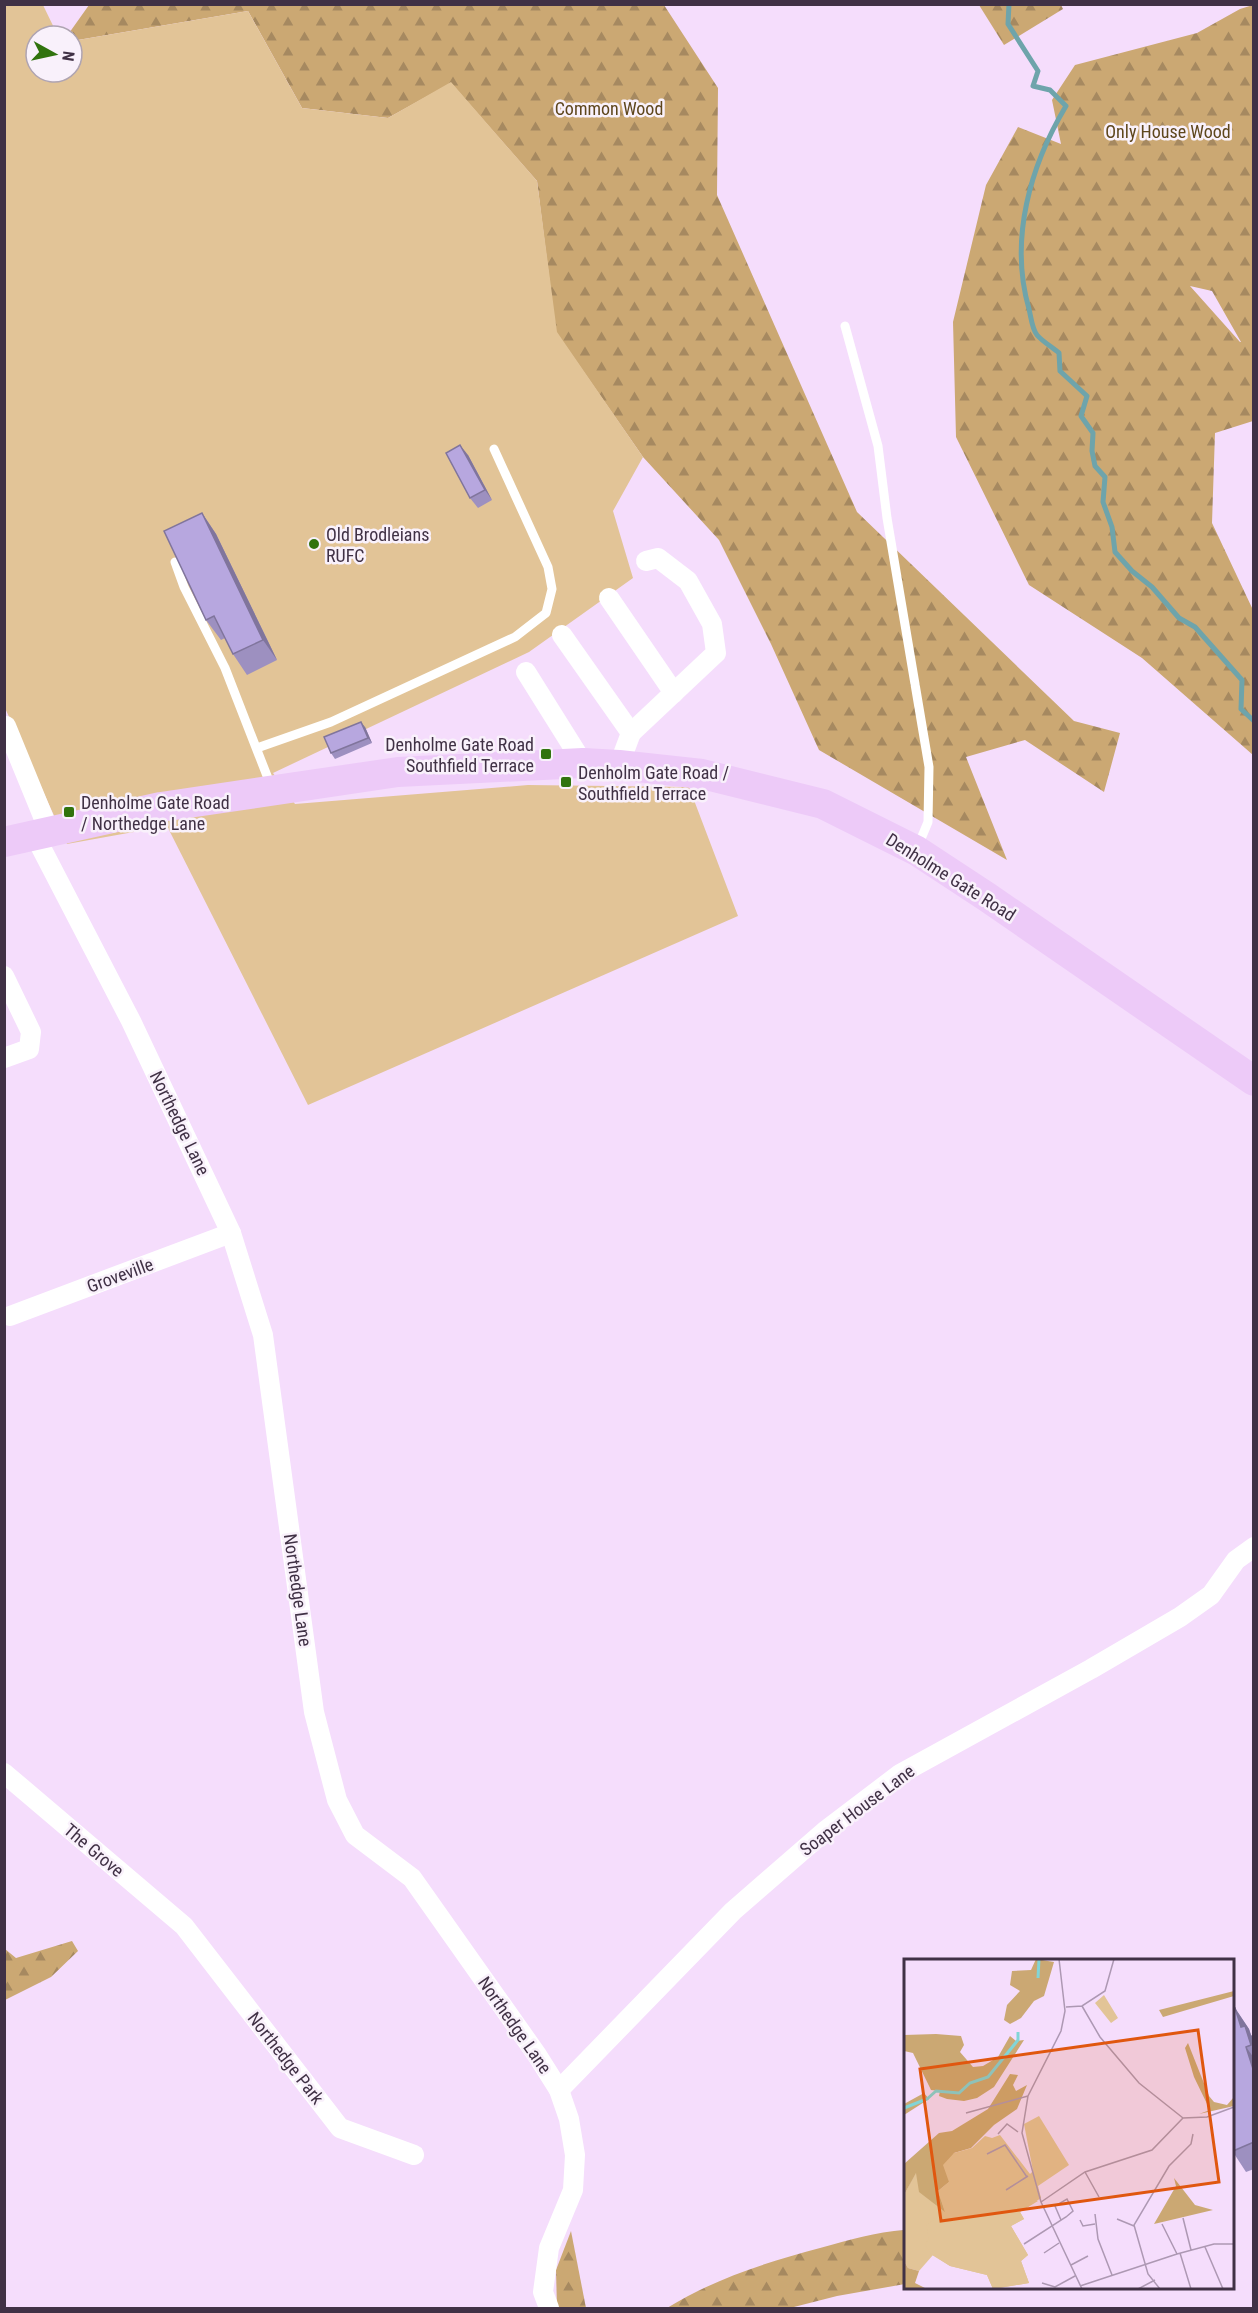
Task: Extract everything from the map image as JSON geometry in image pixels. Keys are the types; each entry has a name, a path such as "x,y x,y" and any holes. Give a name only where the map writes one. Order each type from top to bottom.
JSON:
{"main road":[{"name":"Denholme Gate Road","path":"4,842 161,807 398,772 583,763 702,774 823,804 916,851 987,897 1254,1081"}],"street":[{"path":"619,765 631,733 716,653 712,624 688,581 658,558 646,561"},
{"path":"609,598 674,693"},
{"path":"562,635 631,733"},
{"path":"526,672 583,763"},
{"name":"Northedge Lane","path":"6,726 42,832 231,1233 263,1335 314,1712 337,1800 355,1835 412,1878 560,2090 569,2119 575,2155 573,2190 549,2248 543,2292 549,2308"},
{"path":"4,976 31,1032 29,1049 4,1058"},
{"name":"Groveville","path":"10,1316 231,1233"},
{"name":"Soaper House Lane","path":"560,2090 733,1911 825,1831 900,1774 1091,1669 1180,1617 1211,1594 1236,1560 1254,1547"},
{"name":"The Grove","path":"4,1773 184,1926"},
{"name":"Northedge Park","path":"184,1926 340,2128 414,2155"}],"lane":[{"path":"845,326 878,446 887,518 929,767 928,822 916,851"},
{"path":"256,748 331,722 515,637 546,613 552,590 548,567 494,449"},
{"path":"175,562 184,587 225,668 273,790"}],"green space":[{"name":"Common Wood","path":"89,5 664,5 718,88 717,195 857,512 1074,721 1120,733 1104,792 1025,740 966,757 1007,860 819,750 771,644 719,540 643,457 556,332 537,181 451,83 388,118 302,108 248,11 84,39 84,24 76,24"},
{"path":"979,5 1061,5 1063,9 1004,45"},
{"name":"Only House Wood","path":"1253,5 1253,421 1215,433 1212,523 1253,610 1253,755 1142,658 1029,585 956,437 953,322 986,185 1018,127 1061,144 1052,100 1075,65 1197,33 1240,9","holes":["1190,286 1212,291 1241,342"]},
{"path":"72,1941 78,1951 51,1977 5,2000 5,1949 16,1958"},
{"path":"904,2230 904,2284 837,2296 790,2308 667,2308 704,2288 760,2266 883,2233"},
{"path":"571,2231 586,2308 557,2308 556,2270"}],"shaded area":[{"name":"Old Brodleians RUFC","path":"4,5 43,5 52,24 24,24 24,84 84,84 84,39 248,11 302,108 388,118 451,82 537,181 557,332 643,457 613,511 633,578 529,652 273,773 295,804 528,785 689,787 738,916 308,1105 167,826 67,844 5,708"}],"building":[{"path":"460,445 485,490 470,498 446,453"},
{"path":"202,513 263,640 233,654 214,616 206,620 164,531"},
{"path":"361,722 368,738 331,753 324,737"},
{"path":"1234,2008 1241,2027 1245,2026 1251,2045 1246,2047 1254,2072 1254,2142 1234,2151 1234,2125"}],"waterway":[{"path":"1009,4 1008,24 1038,71 1033,86 1050,90 1066,106 1053,129 1033,178 1022,230 1023,283 1035,332 1039,338 1059,353 1060,371 1087,396 1081,416 1093,433 1092,451 1095,466 1105,477 1103,502 1112,527 1115,552 1132,571 1152,587 1179,618 1195,627 1242,680 1241,709 1254,721"}],"place":[{"name":"Old Brodleians RUFC","path":"314,544"},
{"name":"Denholme Gate Road Southfield Terrace","path":"546,754"},
{"name":"Denholm Gate Road / Southfield Terrace","path":"566,782"},
{"name":"Denholme Gate Road / Northedge Lane","path":"69,812"}]}
